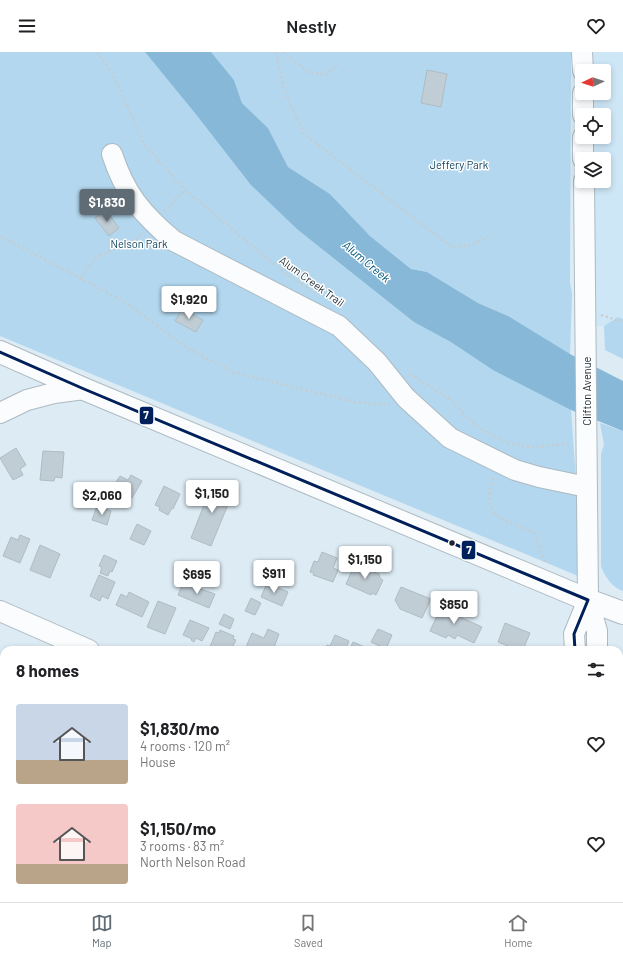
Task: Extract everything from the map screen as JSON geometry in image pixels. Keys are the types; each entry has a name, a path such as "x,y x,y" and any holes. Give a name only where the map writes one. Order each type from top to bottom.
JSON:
{"main road":[{"path":"0,352 84,389 588,600 623,613"}],"street":[{"path":"582,52 583,64"},
{"path":"112,154 118,173 128,193 153,223 174,241 338,326 378,362 406,398 450,438 515,470 539,477 587,487"},
{"name":"Clifton Avenue","path":"584,188 585,304 580,444 587,487 588,600"},
{"path":"0,413 27,400 54,393 84,389"},
{"path":"575,646 574,634 588,600"},
{"path":"588,600 597,631 597,646"},
{"path":"0,611 80,646"}],"path":[{"name":"Alum Creek Trail","path":"97,52 112,72 144,144 185,190 285,273 318,295"},
{"path":"276,52 284,89 304,134 452,247 472,245 490,236"},
{"path":"283,52 308,72 326,75 338,64"},
{"path":"81,279 88,267 98,256 136,240 185,190"},
{"path":"0,236 125,302 189,349 233,372 354,402 392,405 406,398"},
{"path":"406,371 448,398 476,426 508,443 529,447 580,444"},
{"path":"508,443 498,461 491,488 491,509 496,516 534,532 546,562"}],"shaded area":[{"path":"590,52 623,52 623,319 618,317 604,326 593,326 591,188 611,188 611,152 591,152 591,144 611,144 611,108 591,108 590,100 611,100 611,64 590,64"}],"green space":[{"name":"Nelson Park","path":"0,52 145,52 195,112 408,296 508,316 478,303 427,272 411,269 370,236 330,194 288,167 268,128 242,103 234,80 211,52 571,52 571,410 583,578 0,336"},
{"path":"618,317 623,319 623,359 605,350 604,326"},
{"path":"600,423 623,431 623,591 609,581 601,566 601,454 604,445"}],"water":[{"name":"Alum Creek","path":"145,52 211,52 234,80 242,103 268,128 288,167 330,194 370,236 411,269 427,272 478,303 508,316 570,354 623,381 623,431 571,410 493,370 451,342 414,322 297,229 251,185"}],"building":[{"path":"427,70 447,74 441,107 421,103"},
{"path":"106,210 119,228 109,236 95,218"},
{"path":"182,309 203,320 196,332 175,321"},
{"path":"16,448 26,465 20,469 23,475 13,480 0,458"},
{"path":"43,451 64,452 62,478 55,477 54,481 40,480"},
{"path":"131,475 142,481 132,498 113,487 120,476 128,480"},
{"path":"213,482 234,490 211,546 191,538"},
{"path":"164,486 180,494 173,509 172,508 168,515 159,510 160,507 155,505"},
{"path":"97,506 111,511 107,525 92,520"},
{"path":"137,524 151,531 144,545 130,539"},
{"path":"20,535 30,539 20,563 3,556 11,537 18,540"},
{"path":"40,545 60,554 50,578 30,570"},
{"path":"322,552 337,558 333,568 338,570 333,582 313,575 314,573 310,572 314,561 318,562"},
{"path":"104,555 117,561 112,572 110,571 108,576 100,573 102,567 99,566"},
{"path":"355,564 379,574 380,578 383,580 376,595 372,593 371,595 346,584"},
{"path":"99,575 115,582 108,599 102,596 100,601 90,596"},
{"path":"183,583 215,594 209,608 178,595"},
{"path":"267,583 288,592 282,606 261,597"},
{"path":"401,587 431,599 422,618 400,609 395,600"},
{"path":"129,592 149,602 142,617 116,605 121,594 127,597"},
{"path":"251,598 261,603 255,615 245,611"},
{"path":"158,601 176,608 165,634 147,627"},
{"path":"443,603 459,610 456,615 482,627 474,643 457,635 455,639 448,635 446,638 430,631"},
{"path":"224,614 234,619 230,629 219,624"},
{"path":"190,620 209,628 202,641 196,638 194,642 191,640 192,639 183,635"},
{"path":"505,623 530,633 525,646 508,646 498,642"},
{"path":"268,629 279,634 274,646 246,646 252,633 264,638"},
{"path":"378,629 392,635 387,646 380,646 371,642"},
{"path":"220,630 234,636 233,639 236,640 233,646 210,646 216,632 219,633"},
{"path":"335,635 349,641 347,646 330,646"},
{"path":"353,642 362,646 351,646"}],"transit line":[{"name":"7","path":"0,352 84,389 588,600"},
{"name":"7","path":"575,646 574,634 588,600"}],"park label":[{"name":"Jeffery Park","path":"459,164"}]}
